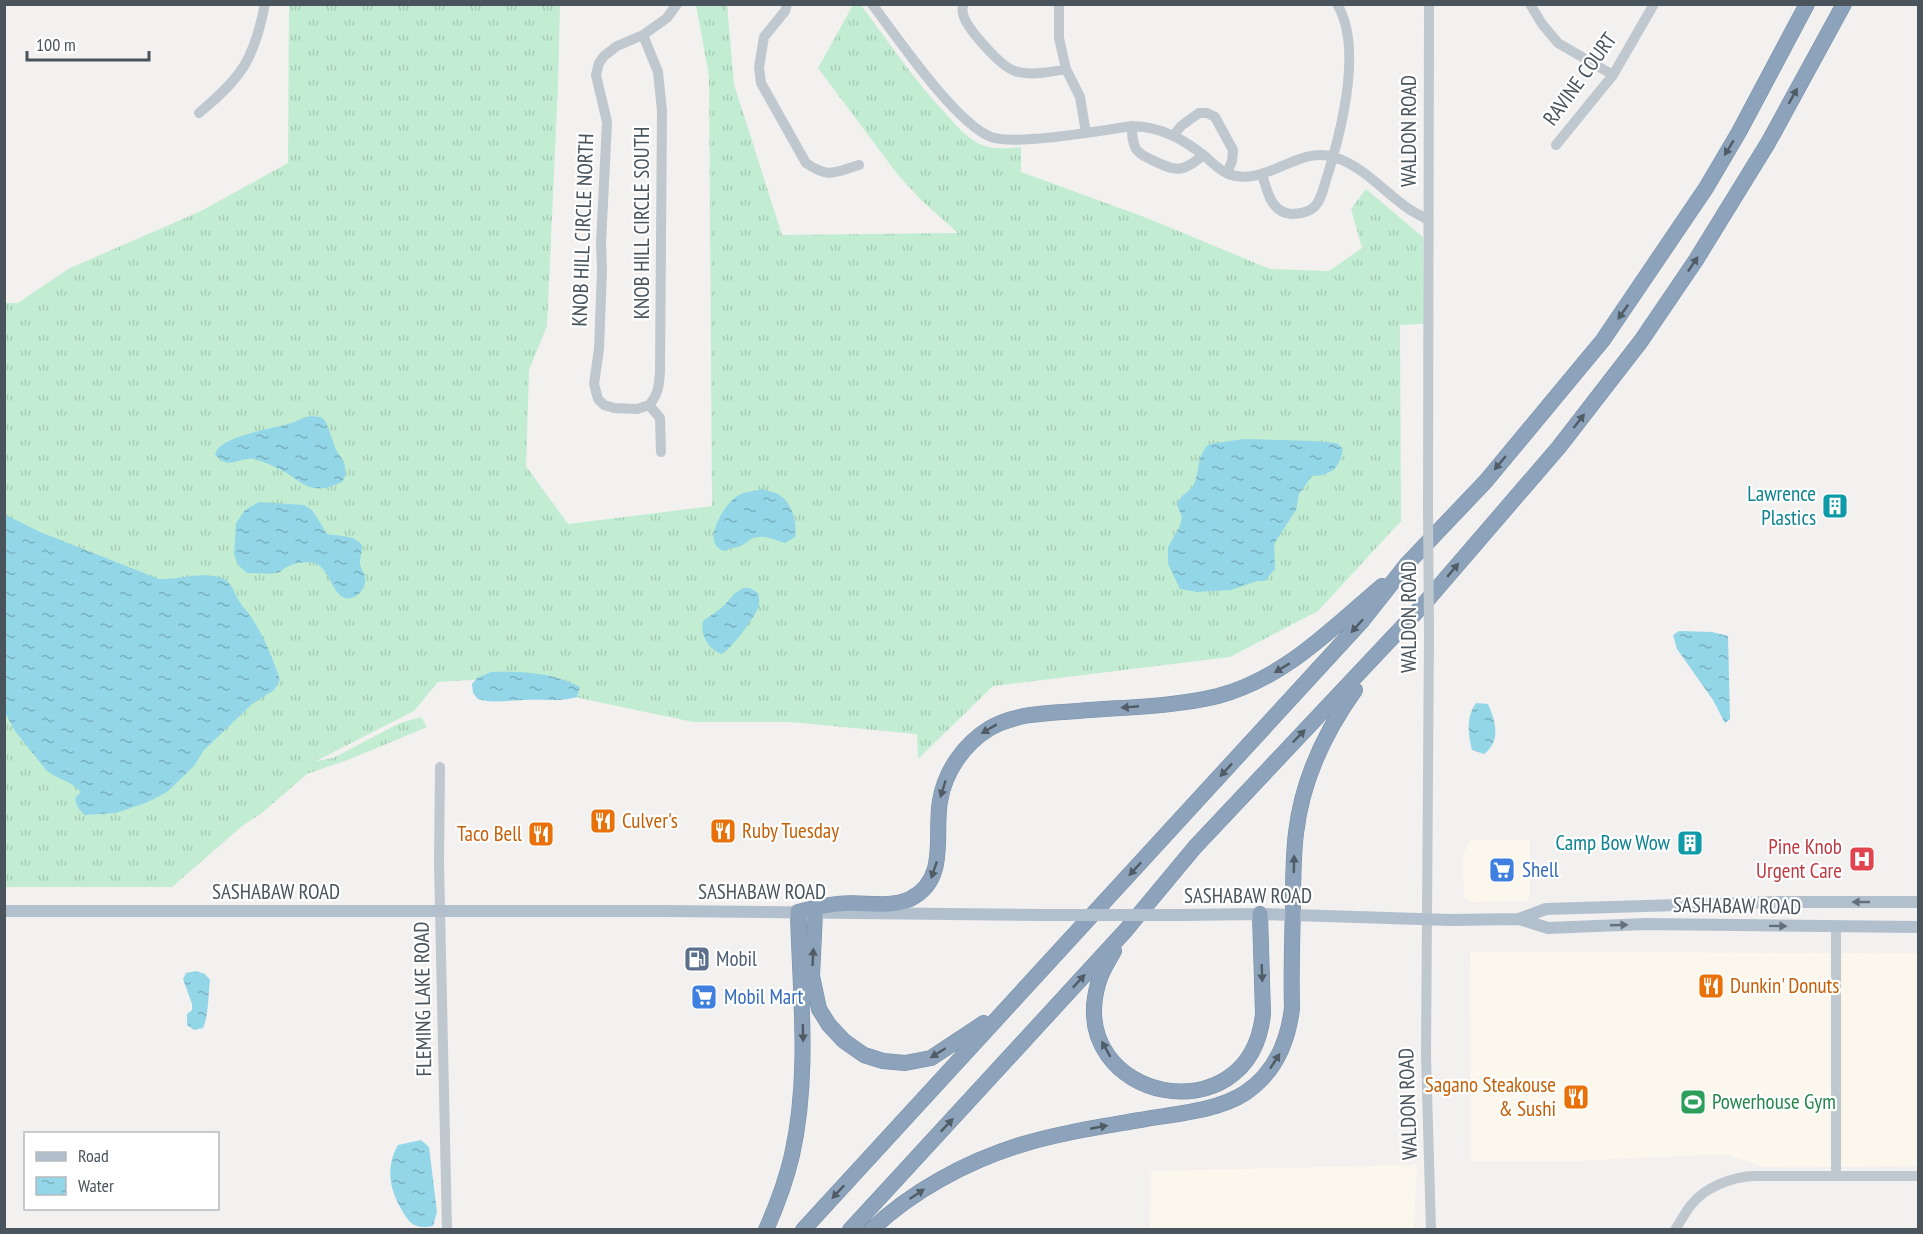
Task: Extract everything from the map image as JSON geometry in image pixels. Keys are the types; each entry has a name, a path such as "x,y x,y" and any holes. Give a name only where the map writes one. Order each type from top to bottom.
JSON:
{"highway":[{"path":"766,1230 784,1186 792,1155 801,1094 803,1032 798,912 838,903 894,903 908,899 923,889 932,877 937,864 940,802 947,776 964,750 992,727 1027,715 1167,704 1197,700 1233,691 1274,673 1303,654 1407,564 1486,481 1608,332 1706,188 1739,132 1807,4"},
{"path":"850,1230 1126,930 1195,847 1414,614 1559,447 1641,340 1731,205 1768,143 1844,4"},
{"path":"803,1230 1362,621 1407,564"},
{"path":"871,1230 893,1211 924,1190 960,1169 1000,1152 1075,1132 1211,1106 1234,1099 1255,1085 1273,1066 1280,1054 1290,1025 1292,1008 1296,831 1304,794 1323,741 1339,712 1414,614"},
{"path":"815,912 812,976 819,1009 829,1025 844,1041 864,1055 883,1061 906,1063 931,1058 975,1029 1019,994"},
{"path":"1126,930 1098,985 1095,1011 1099,1037 1113,1062 1135,1080 1147,1086 1172,1092 1196,1091 1210,1087 1232,1074 1251,1053 1262,1029 1260,914"}],"main road":[{"name":"SASHABAW ROAD","path":"1520,919 1546,909 1918,902"},
{"path":"1720,925 1715,917 1723,904"},
{"path":"1586,908 1587,926"},
{"name":"SASHABAW ROAD","path":"4,911 1260,914 1520,919 1548,928 1646,924 1917,927"}],"street":[{"path":"200,113 222,94 249,61 260,30 265,4"},
{"path":"644,35 667,18 677,4"},
{"path":"787,4 785,11 764,37 759,67 761,83 806,163 816,170 829,174 859,165"},
{"path":"872,4 962,117 990,137 1004,139 1065,137 1132,126 1158,129 1174,135 1227,173 1246,178 1306,158 1320,155 1333,156 1357,169 1408,208 1428,220"},
{"path":"963,4 962,12 965,20 987,49 1014,71 1025,73 1066,69"},
{"path":"1059,4 1059,38 1066,69 1080,98 1086,133"},
{"path":"1262,174 1274,205 1284,213 1299,214 1314,207 1320,198 1347,97 1347,27 1337,4"},
{"name":"WALDON ROAD","path":"1429,4 1426,1056 1431,1230"},
{"path":"1530,4 1542,24 1558,43 1613,75"},
{"name":"RAVINE COURT","path":"1556,145 1613,75 1654,4"},
{"name":"KNOB HILL CIRCLE NORTH","path":"644,35 617,46 604,56 599,63 596,75 607,122 599,349 594,384 598,399 604,405 637,409 649,405"},
{"name":"KNOB HILL CIRCLE SOUTH","path":"644,35 658,72 662,111 660,372 659,389 649,405"},
{"path":"1174,135 1181,126 1199,113 1207,113 1215,117 1233,150 1227,173"},
{"path":"1132,126 1133,140 1142,156 1171,169 1181,170 1203,155"},
{"path":"649,405 660,418 661,452"},
{"name":"FLEMING LAKE ROAD","path":"440,767 447,1230"},
{"path":"1836,927 1836,1176"},
{"path":"1675,1230 1691,1204 1712,1188 1746,1176 1918,1176"}],"shaded area":[{"path":"1470,840 1530,840 1530,896 1527,901 1471,902 1464,896 1463,855"},
{"path":"1470,952 1918,953 1918,1166 1763,1167 1725,1154 1575,1161 1471,1161"},
{"path":"1417,1165 1414,1229 1150,1229 1151,1171"}],"green space":[{"path":"289,4 560,5 547,326 529,370 526,466 568,524 712,506 709,76 696,5 727,5 734,84 782,235 958,233 921,200 898,175 818,68 853,5 860,4 923,88 964,133 976,142 992,148 1021,147 1021,172 1147,218 1270,269 1329,271 1362,248 1351,209 1366,189 1423,237 1424,324 1400,325 1401,521 1318,611 1230,657 993,686 918,759 917,734 790,722 693,722 489,679 438,682 414,711 316,761 333,758 400,723 421,717 427,727 307,774 172,887 5,887 4,303 18,303 68,269 201,211 288,163"}],"water":[{"path":"310,416 321,417 326,422 336,450 344,462 346,475 342,482 324,488 312,487 260,461 249,459 229,463 224,462 215,454 226,442 236,438"},
{"path":"1244,439 1337,443 1343,449 1334,470 1312,476 1299,494 1296,510 1274,544 1275,569 1265,581 1257,581 1231,590 1197,592 1180,589 1168,564 1168,547 1180,526 1182,517 1177,504 1193,486 1200,459 1209,444"},
{"path":"762,489 779,495 789,505 795,520 795,537 785,543 755,537 740,546 725,551 718,547 714,541 714,533 727,506 739,495"},
{"path":"259,502 304,505 312,510 327,534 348,537 359,542 362,549 360,565 365,579 361,592 352,598 340,595 325,571 311,562 293,564 277,573 247,573 238,565 234,554 236,523 245,510"},
{"path":"4,514 40,532 159,579 204,575 223,579 232,587 268,649 280,680 274,690 252,704 204,750 194,766 167,792 148,802 116,813 84,815 77,806 75,798 81,792 46,770 15,731 4,711"},
{"path":"743,588 750,588 758,593 758,607 740,635 722,654 706,641 703,621"},
{"path":"1679,631 1712,632 1728,636 1730,719 1725,723 1713,700 1677,649 1673,635"},
{"path":"491,672 537,674 558,678 580,687 577,697 564,699 496,702 478,699 473,693 472,684 477,678"},
{"path":"1476,703 1488,704 1495,724 1493,743 1484,754 1472,750 1470,738 1469,720"},
{"path":"196,971 205,974 210,980 205,1023 203,1028 194,1030 187,1025 187,1014 192,1010 192,1004 183,979 186,973"},
{"path":"421,1140 429,1147 437,1212 433,1226 426,1227 413,1224 406,1217 396,1199 390,1176 394,1153 398,1145"}],"place":[{"name":"Lawrence Plastics","path":"1835,506"},
{"name":"Culver's","path":"603,821"},
{"name":"Ruby Tuesday","path":"723,831"},
{"name":"Taco Bell","path":"541,834"},
{"name":"Camp Bow Wow","path":"1690,843"},
{"name":"Pine Knob Urgent Care","path":"1862,859"},
{"name":"Shell","path":"1502,870"},
{"name":"Mobil","path":"697,959"},
{"name":"Dunkin' Donuts","path":"1711,986"},
{"name":"Mobil Mart","path":"704,997"},
{"name":"Sagano Steakouse & Sushi","path":"1576,1097"},
{"name":"Powerhouse Gym","path":"1693,1102"}]}
